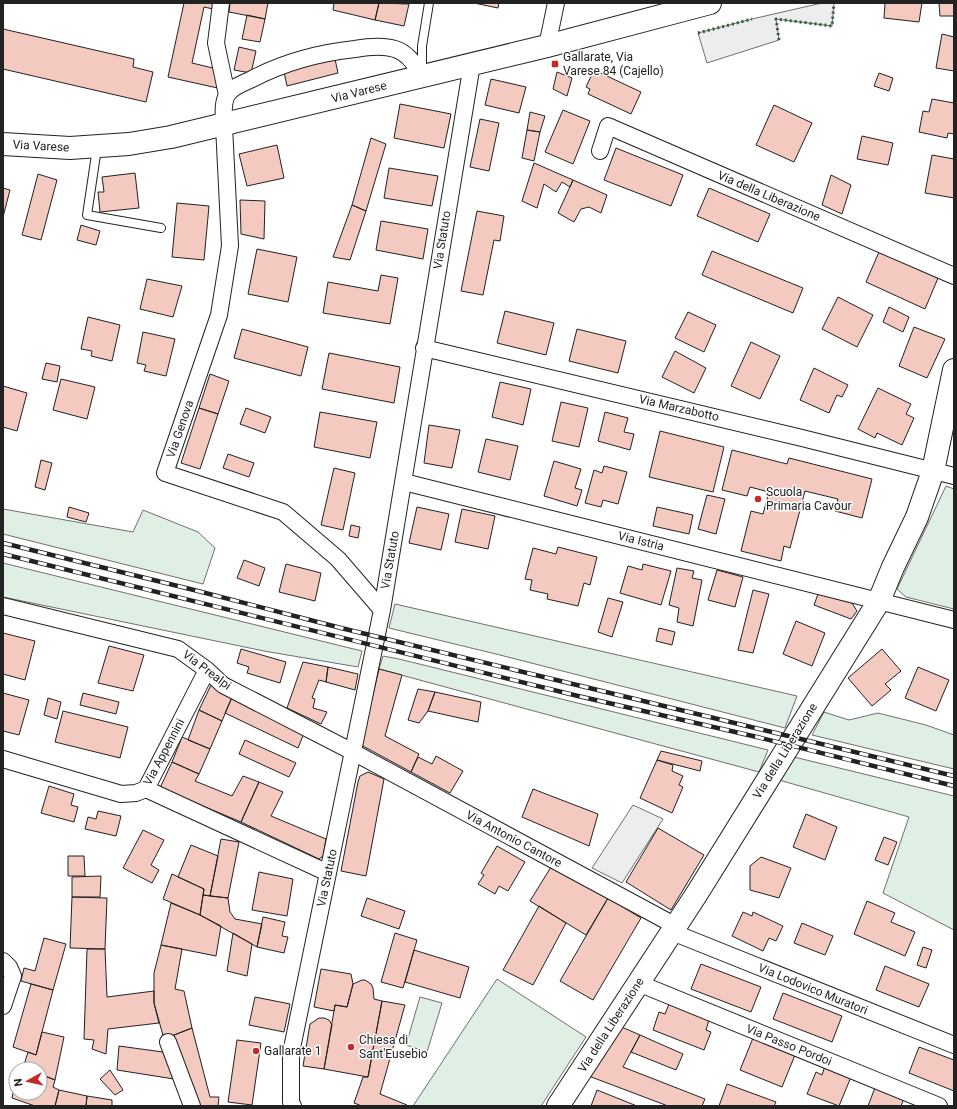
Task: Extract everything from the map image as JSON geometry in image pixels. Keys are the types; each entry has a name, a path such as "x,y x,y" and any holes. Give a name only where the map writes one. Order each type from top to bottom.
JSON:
{"street":[{"path":"221,3 216,43 227,95 224,106 224,126"},
{"path":"547,46 556,3"},
{"name":"Via Varese","path":"3,144 60,148 98,147 160,139 224,126 547,46 710,3"},
{"path":"227,95 254,77 294,61 317,54 367,48 394,49 404,53 413,62 423,76"},
{"name":"Via Statuto","path":"293,1106 291,1102 291,1053 382,610 472,64"},
{"name":"Via Genova","path":"224,126 230,246 219,315 165,473 283,512 338,558 382,610"},
{"name":"Via della Liberazione","path":"600,151 608,126 954,276"},
{"name":"Via Marzabotto","path":"424,348 944,473"},
{"name":"Via della Liberazione","path":"558,1106 674,929 879,601 893,567 917,517 944,473 954,370"},
{"name":"Via Istria","path":"404,482 954,620"},
{"name":"Via Prealpi","path":"3,606 178,649 207,670 223,685 353,752"},
{"name":"Via Appennini","path":"3,759 121,794 136,793 146,789 207,670"},
{"name":"Via Antonio Cantore","path":"353,752 674,929"},
{"path":"146,789 328,873"},
{"name":"Via Lodovico Muratori","path":"674,929 954,1045"},
{"path":"3,961 9,968 12,976 3,1006"},
{"name":"Via Passo Pordoi","path":"638,983 939,1106"},
{"path":"168,1042 192,1106"}],"lane":[{"path":"423,76 422,46 429,3"},
{"path":"98,147 88,215 161,228"}],"green space":[{"path":"946,486 954,489 954,609 906,597 897,589"},
{"path":"3,509 133,532 143,510 198,532 215,548 203,584 3,534"},
{"path":"3,563 362,651 358,667 264,651 3,597"},
{"path":"395,604 797,696 785,728 389,628"},
{"path":"383,656 768,750 759,772 379,669"},
{"path":"824,712 849,720 878,713 926,725 954,735 954,769 812,735"},
{"path":"794,757 954,796 954,930 883,893 909,817 779,780"},
{"path":"497,979 586,1037 541,1106 413,1106"},
{"path":"420,997 442,1003 427,1052 406,1045"}],"shaded area":[{"path":"822,3 834,3 832,26 776,19 779,40 707,63 698,33"},
{"path":"633,805 663,819 622,883 592,868"}],"building":[{"path":"184,3 214,3 213,9 204,7 192,63 217,69 222,89 168,77"},
{"path":"230,3 268,3 265,19 229,12"},
{"path":"334,3 379,3 375,20 333,10"},
{"path":"379,3 409,4 404,26 375,20"},
{"path":"474,3 499,3 498,8"},
{"path":"885,3 922,3 919,22 884,18"},
{"path":"939,3 954,3 954,16 940,16"},
{"path":"247,15 265,19 260,42 242,39"},
{"path":"3,29 134,59 133,67 153,72 146,102 3,69"},
{"path":"942,34 954,37 954,71 936,68"},
{"path":"239,47 256,51 251,73 234,70"},
{"path":"335,59 338,73 287,86 284,72"},
{"path":"594,70 641,92 631,114 588,94 590,89 586,87"},
{"path":"557,72 572,78 567,96 553,89"},
{"path":"879,73 893,78 889,91 874,86"},
{"path":"491,79 526,87 519,113 485,105"},
{"path":"932,99 954,103 954,134 948,133 947,138 919,132 923,111 929,112"},
{"path":"400,104 451,114 444,148 394,138"},
{"path":"774,105 812,123 794,162 756,145"},
{"path":"563,110 590,121 573,164 545,152"},
{"path":"530,112 545,116 540,132 527,130"},
{"path":"480,119 499,123 489,171 470,167"},
{"path":"527,130 540,132 534,161 522,158"},
{"path":"862,136 893,143 888,165 857,159"},
{"path":"371,138 386,144 366,211 352,205"},
{"path":"277,145 284,178 247,186 239,154"},
{"path":"616,148 683,175 671,206 604,180"},
{"path":"932,155 954,159 954,198 925,193"},
{"path":"534,163 573,180 570,187 562,182 556,192 544,184 537,208 522,201"},
{"path":"389,168 438,176 432,206 384,198"},
{"path":"135,173 139,208 100,212 98,192 104,192 102,177"},
{"path":"38,174 57,180 41,240 22,235"},
{"path":"831,175 851,185 842,214 822,205"},
{"path":"573,180 607,195 601,213 589,207 581,209 574,222 558,213"},
{"path":"3,188 10,190 3,217"},
{"path":"709,188 770,214 758,242 697,216"},
{"path":"240,200 265,201 264,239 241,234"},
{"path":"177,203 209,206 204,260 172,257"},
{"path":"352,205 366,211 350,260 333,257"},
{"path":"477,211 504,216 500,241 494,240 483,295 461,291"},
{"path":"381,221 428,229 423,259 376,250"},
{"path":"81,225 100,231 96,245 77,240"},
{"path":"257,249 297,257 288,302 248,294"},
{"path":"712,251 803,288 793,313 702,275"},
{"path":"879,252 938,278 925,309 866,282"},
{"path":"381,275 398,278 390,324 323,313 328,282 378,291"},
{"path":"147,279 182,286 173,317 140,309"},
{"path":"838,297 873,315 857,347 822,329"},
{"path":"889,307 909,317 903,332 883,322"},
{"path":"505,311 554,323 546,355 497,343"},
{"path":"688,312 716,325 704,352 675,338"},
{"path":"88,317 120,325 112,361 91,356 92,351 81,349"},
{"path":"914,327 945,339 927,378 899,366"},
{"path":"242,329 308,347 301,376 234,358"},
{"path":"577,329 626,341 618,373 569,361"},
{"path":"143,332 175,339 166,376 144,371 146,365 137,363"},
{"path":"751,342 780,356 760,399 731,386"},
{"path":"675,351 706,368 694,393 662,377"},
{"path":"329,353 400,367 394,403 322,389"},
{"path":"46,363 60,366 57,382 42,379"},
{"path":"814,368 848,385 842,397 837,395 829,413 800,400"},
{"path":"210,374 229,381 218,414 199,408"},
{"path":"61,379 95,387 87,419 53,410"},
{"path":"500,382 531,389 523,425 492,417"},
{"path":"3,386 27,393 17,431 3,427"},
{"path":"878,388 911,404 906,414 914,418 902,445 877,433 875,438 858,429"},
{"path":"561,402 588,408 579,447 552,441"},
{"path":"199,408 218,414 200,469 181,463"},
{"path":"246,408 271,417 265,433 240,424"},
{"path":"320,412 377,422 370,458 314,447"},
{"path":"605,412 628,418 624,432 634,434 630,450 598,441"},
{"path":"429,425 460,430 452,468 424,463"},
{"path":"660,431 724,447 713,492 649,477"},
{"path":"486,439 518,446 510,480 478,472"},
{"path":"732,450 787,464 789,458 872,479 862,518 835,511 838,499 805,491 790,548 784,546 781,561 741,551 751,511 763,514 769,492 750,487 747,496 722,490"},
{"path":"228,454 254,463 249,477 223,468"},
{"path":"41,460 52,463 45,490 35,487"},
{"path":"554,461 581,469 575,488 582,490 577,506 544,496"},
{"path":"604,466 627,472 618,504 603,500 601,507 585,503 594,470 602,473"},
{"path":"334,468 355,473 343,530 321,525"},
{"path":"707,495 725,499 716,534 698,529"},
{"path":"69,507 89,513 86,522 67,517"},
{"path":"417,507 449,514 441,550 409,543"},
{"path":"657,507 693,515 689,534 653,526"},
{"path":"462,509 495,516 488,549 455,542"},
{"path":"351,525 360,527 358,538 349,536"},
{"path":"558,547 597,557 590,585 584,583 578,606 547,599 548,594 530,590 532,580 525,579 533,548 556,554"},
{"path":"244,560 265,568 259,586 237,578"},
{"path":"286,564 321,573 315,601 279,592"},
{"path":"643,564 671,571 661,605 620,593 628,566 642,570"},
{"path":"677,568 694,571 692,578 702,580 693,626 677,622 679,608 669,605"},
{"path":"717,570 743,577 735,607 708,600"},
{"path":"753,590 769,594 753,653 738,650"},
{"path":"818,594 852,603 857,611 851,619 814,605"},
{"path":"608,598 623,602 612,637 598,632"},
{"path":"796,621 825,633 812,666 783,654"},
{"path":"659,628 675,632 672,645 656,641"},
{"path":"3,633 35,641 25,680 3,674"},
{"path":"109,646 144,655 133,691 98,683"},
{"path":"241,649 286,662 280,683 247,673 249,667 237,663"},
{"path":"882,649 901,671 885,684 891,690 872,706 848,678"},
{"path":"303,662 328,667 326,682 319,680 312,698 315,699 313,708 327,712 321,724 287,708"},
{"path":"328,667 358,674 355,690 326,682"},
{"path":"918,667 949,680 936,711 905,698"},
{"path":"379,669 402,675 385,736 419,754 411,772 361,745"},
{"path":"211,685 233,695 222,721 199,710"},
{"path":"418,689 435,692 428,711 419,723 408,720"},
{"path":"435,692 481,702 478,722 428,711"},
{"path":"3,693 29,700 19,735 3,731"},
{"path":"83,693 119,702 116,714 80,705"},
{"path":"233,695 305,731 298,748 225,713"},
{"path":"48,698 61,702 57,719 44,715"},
{"path":"199,710 222,721 210,749 188,740"},
{"path":"63,711 128,727 120,758 55,742"},
{"path":"182,737 210,749 199,774 172,762"},
{"path":"245,740 296,763 289,777 239,754"},
{"path":"661,751 702,761 700,771 657,760"},
{"path":"436,756 463,771 450,793 411,772 418,757 432,764"},
{"path":"657,760 673,765 672,771 683,776 679,785 683,787 672,813 640,798"},
{"path":"172,762 199,774 195,781 232,796 243,776 259,782 241,822 160,788"},
{"path":"368,772 384,779 366,876 341,871 358,782 360,776"},
{"path":"259,782 283,792 271,816 326,839 323,856 319,859 241,822"},
{"path":"49,786 74,794 71,805 78,807 74,822 41,813"},
{"path":"533,789 598,814 589,846 522,817"},
{"path":"98,811 121,816 116,836 85,829 88,817 96,819"},
{"path":"806,814 837,827 825,860 793,847"},
{"path":"658,828 704,855 671,910 626,882"},
{"path":"143,830 164,840 151,865 159,870 152,883 123,868"},
{"path":"884,837 897,842 888,865 875,860"},
{"path":"221,839 239,842 228,898 210,896"},
{"path":"191,845 218,856 210,896 203,895 204,889 178,877"},
{"path":"497,846 525,862 508,891 499,886 495,894 478,884 484,875 481,873"},
{"path":"68,856 84,856 85,876 68,876"},
{"path":"761,857 791,868 779,898 750,890 750,866"},
{"path":"551,867 608,898 586,935 530,901"},
{"path":"259,872 293,879 287,916 252,910"},
{"path":"172,874 204,889 200,915 163,899"},
{"path":"101,876 100,897 72,897 72,877"},
{"path":"203,895 228,898 230,912 235,919 262,924 257,947 200,915"},
{"path":"72,897 107,898 105,949 70,948"},
{"path":"367,898 405,911 399,929 361,916"},
{"path":"608,898 641,918 593,1000 560,981"},
{"path":"867,901 895,913 891,922 915,932 905,956 854,934"},
{"path":"171,903 200,915 221,926 216,956 161,945"},
{"path":"539,906 566,923 533,985 503,970"},
{"path":"743,912 752,916 753,912 783,926 776,941 769,938 763,951 732,936"},
{"path":"263,917 285,922 282,936 288,937 284,953 257,947"},
{"path":"802,923 833,936 825,955 794,943"},
{"path":"233,933 252,944 247,976 227,971"},
{"path":"395,933 417,940 403,988 381,982"},
{"path":"44,938 66,944 53,990 21,981 24,968 35,971"},
{"path":"161,945 182,949 175,989 184,991 192,1028 164,1039 154,1003 154,973"},
{"path":"923,947 932,950 926,968 917,965"},
{"path":"87,949 105,949 107,997 154,991 154,1003 159,1023 108,1029 106,1054 92,1049 94,1040 84,1039"},
{"path":"414,950 469,967 460,998 405,982"},
{"path":"701,964 761,987 751,1012 691,989"},
{"path":"885,966 929,984 919,1007 876,990"},
{"path":"321,969 351,974 353,984 347,1007 335,1005 334,1011 314,1007"},
{"name":"Chiesa di Sant'Eusebio","path":"365,980 371,984 374,999 382,1001 368,1077 324,1069 335,1005 347,1007 353,984"},
{"path":"31,984 53,990 36,1055 13,1047"},
{"path":"783,993 842,1016 832,1042 773,1019"},
{"path":"255,997 290,1004 284,1032 249,1025"},
{"path":"382,1001 405,1005 380,1094 407,1105 406,1106 362,1106 354,1103 363,1077 368,1077"},
{"path":"669,1004 709,1020 706,1030 711,1032 704,1050 653,1030 659,1012 665,1014"},
{"path":"319,1018 329,1020 332,1025 324,1069 303,1066 310,1024"},
{"path":"617,1025 640,1035 623,1067 705,1099 702,1106 668,1106 586,1075"},
{"path":"192,1028 210,1097 219,1097 218,1106 195,1106 169,1037"},
{"path":"42,1032 64,1037 55,1080 48,1077 48,1061 25,1061 28,1052 36,1055"},
{"path":"640,1035 683,1054 676,1070 631,1052"},
{"path":"753,1038 795,1055 782,1087 740,1070"},
{"path":"237,1040 261,1043 252,1105 228,1102"},
{"path":"119,1046 163,1052 174,1079 117,1070"},
{"path":"919,1047 954,1060 954,1091 909,1073"},
{"path":"825,1066 851,1077 839,1106 807,1094 816,1072 822,1075"},
{"path":"110,1070 123,1090 115,1095 100,1079"},
{"path":"48,1077 55,1080 53,1087 59,1090 55,1106 35,1106 21,1101 48,1101"},
{"path":"727,1084 776,1102 774,1106 719,1106"},
{"path":"876,1085 905,1096 901,1106 868,1106"},
{"path":"59,1090 87,1096 86,1106 55,1106"},
{"path":"597,1090 637,1106 591,1106"},
{"path":"87,1096 112,1100 112,1106 86,1106"}],"railway":[{"path":"3,543 341,628 954,776"},
{"path":"3,554 578,696 757,737 954,786"}],"hedge":[{"path":"779,40 776,19 832,26 834,3"},
{"path":"698,33 752,19"}],"place":[{"name":"Gallarate, Via Varese 84 (Cajello)","path":"555,64"},
{"name":"Scuola Primaria Cavour","path":"758,499"},
{"name":"Chiesa di Sant'Eusebio","path":"351,1047"},
{"name":"Gallarate 1","path":"256,1051"}]}
